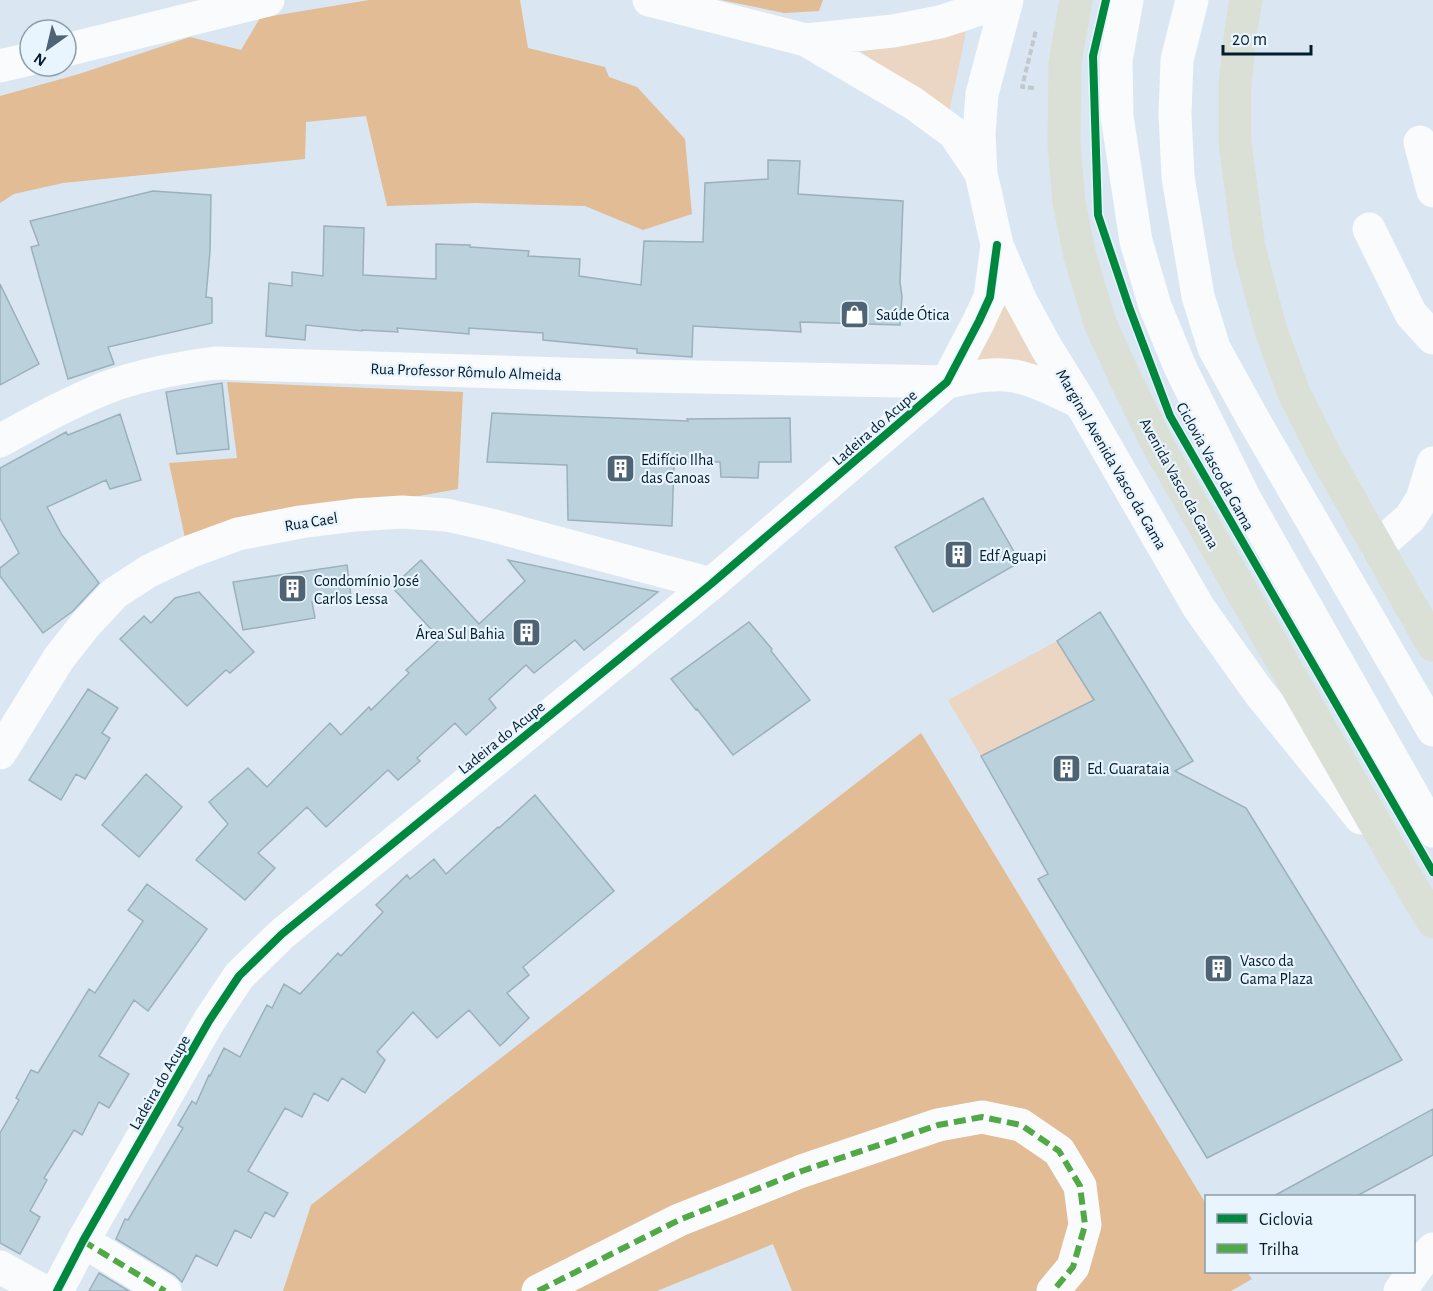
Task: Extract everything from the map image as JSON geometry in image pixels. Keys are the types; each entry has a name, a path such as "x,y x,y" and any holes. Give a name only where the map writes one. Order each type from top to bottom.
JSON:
{"main road":[{"name":"Avenida Vasco da Gama","path":"1076,0 1065,63 1064,144 1069,202 1080,256 1100,323 1159,447 1433,922"},
{"path":"1246,0 1240,30 1235,84 1234,143 1249,247 1270,331 1294,393 1325,455 1433,645"}],"street":[{"path":"78,47 268,0"},
{"path":"649,0 806,40 913,103 954,133 981,173"},
{"path":"806,40 893,31 940,22 1007,0"},
{"name":"Marginal Avenida Vasco da Gama","path":"1007,0 982,94 979,134 981,173 997,245 1020,299 1199,608 1258,691 1396,860"},
{"path":"1127,0 1116,60 1117,116 1136,242 1155,306 1180,367 1245,499 1433,831"},
{"path":"1192,0 1177,60 1175,114 1178,177 1198,296 1214,348 1433,730"},
{"path":"0,66 18,62"},
{"path":"1420,142 1433,191"},
{"path":"1369,230 1411,314 1433,338"},
{"name":"Ladeira do Acupe","path":"57,1291 83,1241 209,1021 239,976 282,934 711,584 947,382 990,297 997,245"},
{"name":"Rua Professor Rômulo Almeida","path":"0,441 58,409 105,388 173,369 214,363 582,375 947,382"},
{"path":"947,382 998,375 1014,376 1032,381 1080,402"},
{"path":"1377,547 1410,518 1422,499 1433,463"},
{"name":"Rua Cael","path":"0,753 59,658 85,625 115,593 149,571 189,552 238,534 300,522 355,515 402,512 447,515 711,584"},
{"path":"538,1291 679,1220 802,1171 938,1125 982,1117 1021,1125 1059,1151 1080,1186 1085,1225 1073,1267 1053,1291"},
{"path":"83,1241 165,1291"},
{"path":"1415,1270 1433,1249"},
{"path":"0,1268 44,1291"},
{"path":"1400,1291 1413,1273"}],"shaded area":[{"path":"369,0 520,0 528,48 605,67 609,77 637,87 685,139 692,214 643,230 585,206 476,203 387,206 366,116 306,122 305,159 63,183 14,194 0,203 0,96 65,78 78,78 78,74 190,37 241,50 260,18"},
{"path":"721,0 823,0 819,11 784,13"},
{"path":"966,32 949,113 851,45"},
{"path":"1009,300 1058,379 966,365"},
{"path":"227,382 463,392 458,489 185,538 169,463 237,458"},
{"path":"1057,641 1094,700 981,756 948,700"},
{"path":"921,733 1205,1202 1205,1273 1248,1273 1252,1279 1231,1291 792,1291 773,1244 657,1291 283,1291 311,1205"}],"building":[{"path":"768,160 800,161 798,194 903,201 900,325 800,322 801,332 693,326 692,357 637,353 637,349 543,340 543,333 469,328 469,334 397,328 398,332 362,331 306,325 305,340 266,336 269,283 292,286 292,272 323,276 324,226 364,228 363,275 436,279 436,244 470,245 470,247 529,251 528,256 580,259 579,276 641,285 644,241 703,242 705,183 768,179"},
{"path":"153,191 211,195 206,297 212,298 212,323 108,347 114,364 68,379 31,247 39,245 30,221"},
{"path":"0,284 39,364 0,385"},
{"path":"222,383 229,449 177,454 166,392"},
{"name":"Edifício Ilha das Canoas","path":"492,413 688,421 687,419 790,418 791,462 759,462 758,478 721,477 720,462 674,462 672,526 568,520 567,465 487,462"},
{"path":"120,414 141,480 110,489 106,480 47,507 62,535 99,583 73,611 43,633 0,576 0,568 19,553 0,518 0,468 66,432 68,435"},
{"name":"Edf Aguapi","path":"983,498 1020,562 933,612 895,547"},
{"path":"421,560 479,624 525,581 508,560 658,592 584,650 575,640 534,673 526,665 489,699 496,708 466,735 455,723 417,758 420,761 398,780 388,770 326,827 307,807 258,853 275,868 245,900 196,860 228,824 209,802 248,768 267,787 330,723 341,735 369,707 371,710 409,673 406,670 440,639 392,587"},
{"name":"Condomínio José Carlos Lessa","path":"347,565 351,597 312,602 315,618 243,630 233,582"},
{"path":"199,592 254,652 230,673 226,670 187,706 120,639 144,616 151,623 175,598"},
{"name":"Vasco da Gama Plaza","path":"1100,612 1193,761 1175,771 1246,808 1402,1060 1207,1158 1038,879 1048,874 981,756 1094,700 1057,641"},
{"path":"749,622 810,700 733,755 671,679"},
{"path":"88,689 118,708 102,733 110,738 85,779 76,774 61,800 29,780"},
{"path":"146,774 182,807 139,857 102,825"},
{"path":"535,795 614,891 523,967 529,975 507,993 529,1018 500,1046 469,1010 437,1038 413,1012 377,1052 385,1060 365,1093 342,1078 328,1101 314,1093 302,1117 285,1108 248,1171 288,1193 274,1217 265,1212 251,1238 235,1230 217,1266 196,1255 182,1282 175,1275 116,1239 125,1219 128,1220 183,1128 178,1125 192,1101 196,1104 224,1048 240,1057 267,1005 272,1008 284,984 300,994 338,953 341,956 383,912 376,905 407,875 410,879 434,859 446,874"},
{"path":"147,884 207,929 148,1011 134,1000 99,1056 129,1074 109,1108 99,1102 82,1135 74,1130 44,1178 47,1180 30,1211 40,1217 20,1254 0,1243 0,1133 19,1100 16,1098 31,1070 38,1073 89,989 95,993 143,921 128,910"},
{"path":"1433,1109 1433,1155 1359,1195 1276,1195"},
{"path":"99,1273 129,1291 89,1291"}],"marked path":[{"path":"538,1291 679,1220 802,1171 938,1125 982,1117 1021,1125 1059,1151 1080,1186 1085,1225 1073,1267 1053,1291"},
{"path":"83,1241 165,1291"}],"cycle path":[{"name":"Ciclovia Vasco da Gama","path":"1106,0 1093,56 1098,215 1129,307 1170,416 1433,872"},
{"path":"57,1291 83,1241 209,1021 239,976 282,934 711,584 947,382 990,297 997,245"}],"place":[{"name":"Saúde Ótica","path":"855,314"},
{"name":"Edifício Ilha das Canoas","path":"620,468"},
{"name":"Edf Aguapi","path":"958,555"},
{"name":"Condomínio José Carlos Lessa","path":"293,589"},
{"name":"Área Sul Bahia","path":"526,633"},
{"name":"Ed. Guarataia","path":"1066,768"},
{"name":"Vasco da Gama Plaza","path":"1219,969"}]}
